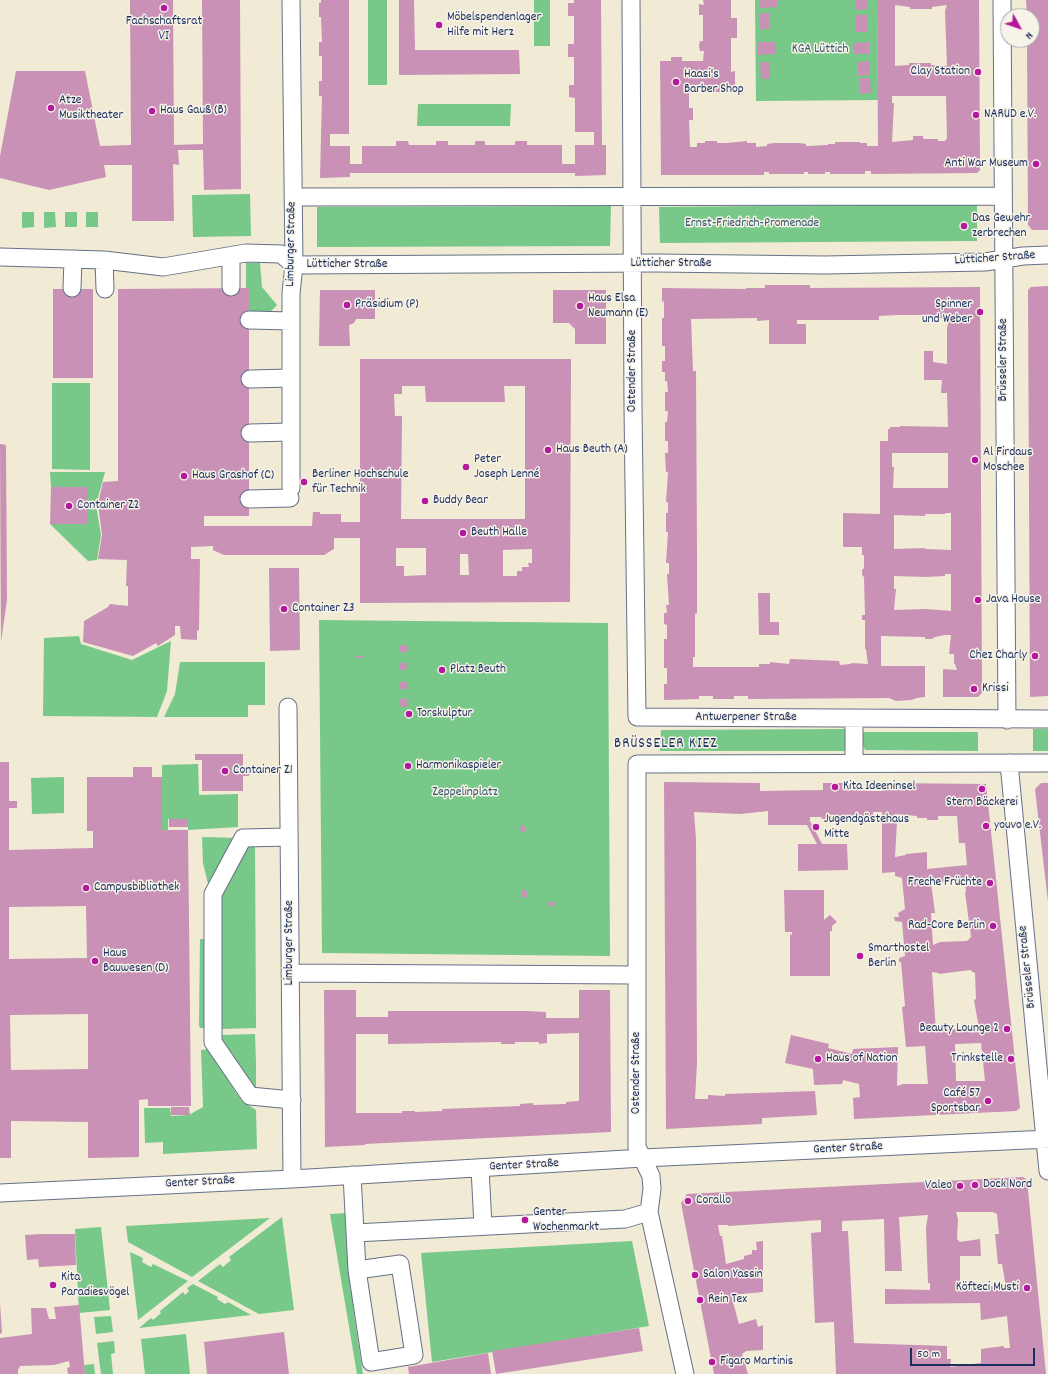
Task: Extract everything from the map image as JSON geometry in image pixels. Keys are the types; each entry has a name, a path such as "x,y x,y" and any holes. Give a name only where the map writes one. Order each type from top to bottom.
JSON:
{"street":[{"name":"Limburger Straße","path":"249,503 290,498 291,320 294,265 291,0"},
{"name":"Ostender Straße","path":"631,0 633,400 637,717"},
{"name":"Brüsseler Straße","path":"1002,0 1002,196 1007,720"},
{"path":"293,197 1002,196"},
{"path":"0,257 104,260 163,267 246,253 281,254 294,265"},
{"name":"Lütticher Straße","path":"294,265 633,264 820,266 985,262 1048,255"},
{"path":"230,287 231,256"},
{"path":"72,259 72,288"},
{"path":"104,260 104,288"},
{"path":"249,320 291,320"},
{"path":"250,379 291,378"},
{"path":"250,433 291,432"},
{"name":"Limburger Straße","path":"288,707 292,1179"},
{"name":"Antwerpener Straße","path":"637,717 1048,719"},
{"path":"854,719 854,763 1048,763"},
{"name":"Ostender Straße","path":"685,1374 649,1212 652,1189 651,1176 638,1147 637,764 854,763"},
{"name":"Brüsseler Straße","path":"1009,763 1048,1171"},
{"path":"289,837 243,838 213,894 213,1042 250,1096 292,1100"},
{"path":"290,973 637,975"},
{"name":"Genter Straße","path":"0,1193 292,1179 643,1158 1046,1139"},
{"path":"480,1168 483,1226"},
{"path":"352,1175 358,1270 371,1362 392,1366 414,1355 400,1264 358,1270"},
{"path":"355,1233 633,1218 649,1212"}],"green space":[{"path":"368,0 387,0 387,85 368,85"},
{"path":"534,0 550,0 550,46 534,46"},
{"name":"KGA Lüttich","path":"755,0 877,0 878,100 756,101"},
{"path":"418,104 511,104 510,126 417,126"},
{"path":"250,194 251,236 193,237 192,195"},
{"name":"Ernst-Friedrich-Promenade","path":"977,204 977,241 660,243 659,207"},
{"path":"611,206 610,246 317,247 317,207"},
{"path":"22,212 34,212 34,227 22,228"},
{"path":"44,212 55,212 56,227 44,228"},
{"path":"65,212 77,212 77,227 65,227"},
{"path":"86,212 98,212 98,227 86,227"},
{"path":"246,263 260,263 262,287 277,305 264,318 249,317 249,288 246,288"},
{"path":"52,383 90,383 90,470 52,469"},
{"path":"50,472 105,472 96,505 101,535 97,560 88,561 50,524 88,524 88,488 51,487"},
{"name":"Zeppelinplatz","path":"319,620 608,623 610,956 322,953"},
{"path":"79,636 81,644 132,660 171,641 167,691 157,717 43,716 44,638"},
{"path":"180,662 265,662 265,705 248,705 248,717 164,717 175,694"},
{"path":"847,729 848,751 660,751 661,730"},
{"path":"1033,729 1048,729 1048,751 1033,751"},
{"path":"858,732 978,732 978,751 865,750"},
{"path":"198,764 199,795 238,794 238,827 188,830 188,819 168,819 168,830 162,830 162,765"},
{"path":"64,777 64,813 32,814 31,778"},
{"path":"202,837 239,838 209,888 203,863"},
{"path":"255,845 256,1028 221,1029 219,898 247,846"},
{"path":"200,939 204,939 207,943 205,1028 200,1028 199,1025"},
{"path":"255,1034 256,1090 220,1044 221,1035"},
{"path":"209,1049 242,1101 256,1110 257,1149 163,1154 163,1142 145,1143 144,1108 170,1108 171,1116 189,1115 203,1107 201,1050"},
{"path":"347,1213 354,1314 363,1374 357,1374 330,1214"},
{"path":"282,1217 294,1310 259,1314 198,1281 220,1264 223,1267 231,1260 229,1257"},
{"path":"270,1218 192,1277 128,1242 126,1226"},
{"path":"101,1227 110,1310 79,1313 75,1229"},
{"path":"632,1241 649,1326 432,1362 421,1253"},
{"path":"130,1252 143,1258 142,1262 151,1267 153,1264 188,1281 138,1320"},
{"path":"193,1284 218,1297 217,1299 225,1304 228,1302 251,1315 139,1328 151,1318 153,1320 161,1313 160,1311 183,1292 185,1295 189,1291 187,1288"},
{"path":"111,1316 113,1332 96,1334 94,1317"},
{"path":"186,1334 190,1374 145,1374 141,1339"},
{"path":"114,1341 115,1353 111,1354 113,1374 101,1374 97,1343"},
{"path":"94,1364 95,1374 85,1374 84,1365"}],"building":[{"path":"130,0 173,0 174,145 203,144 202,0 240,0 241,189 204,190 203,150 178,150 179,165 173,164 174,221 132,221 132,165 104,165 106,177 49,190 0,178 0,156 16,71 85,71 100,146 131,145"},
{"path":"321,0 349,0 349,134 330,134 330,146 350,146 350,164 362,164 362,146 396,146 396,141 408,141 409,145 436,145 436,141 448,141 448,145 475,145 475,141 485,141 485,145 515,145 515,141 527,141 527,145 562,145 562,164 575,164 575,145 594,145 594,132 575,132 575,98 569,97 569,85 574,85 574,57 568,57 568,44 574,44 574,16 568,16 568,3 574,3 574,0 601,0 602,145 606,145 606,175 575,176 575,173 350,173 350,177 320,178 322,96 319,96 319,81 322,81 322,56 319,56 319,42 322,42 319,3 321,3"},
{"path":"399,0 414,0 415,50 519,50 520,74 399,75"},
{"path":"703,0 731,0 731,18 737,18 737,38 731,38 731,72 735,71 735,88 725,87 725,92 714,92 714,88 704,88 704,85 689,85 689,108 693,108 693,120 689,120 690,147 697,147 697,143 705,143 705,141 726,143 747,141 747,143 756,143 756,147 767,146 767,144 774,143 799,143 806,144 806,146 828,145 835,144 835,142 860,142 867,143 867,146 878,146 877,0 979,0 980,170 977,173 871,174 871,171 865,171 865,174 830,174 830,172 825,172 825,174 808,174 808,172 804,172 804,174 769,174 769,172 764,172 764,175 661,175 660,61 671,61 671,57 682,57 682,61 703,61 704,51 700,51 699,46 700,41 703,41 703,15 699,15 699,4 704,5","holes":["895,5 910,7 910,9 932,9 932,7 947,5 945,11 947,66 931,65 931,63 909,63 909,65 895,66","892,96 946,96 947,138 945,141 938,141 938,139 923,139 923,136 913,136 913,140 892,142 894,103 892,103"]},
{"path":"760,0 777,0 777,7 760,8"},
{"path":"855,0 868,0 868,9 856,10"},
{"path":"1026,0 1048,0 1048,230 1032,230 1028,225 1027,48 1040,48 1040,8 1026,8"},
{"path":"760,13 769,13 769,29 759,29"},
{"path":"855,15 868,15 868,32 855,32"},
{"path":"758,42 776,42 776,54 758,55"},
{"path":"870,42 870,54 854,54 854,43"},
{"path":"869,61 870,75 858,76 858,62"},
{"path":"760,62 770,62 770,79 761,79"},
{"path":"860,78 870,78 871,93 860,94"},
{"path":"765,285 810,285 810,288 980,287 982,693 978,697 943,697 943,669 957,670 954,663 954,654 949,654 951,635 945,635 932,639 925,639 925,637 881,636 881,666 925,666 925,697 896,701 889,698 748,699 748,696 734,696 734,699 713,699 713,696 699,696 699,699 664,700 664,684 667,684 667,668 664,668 664,639 667,639 667,625 664,624 664,613 667,613 666,605 669,605 667,574 669,574 669,563 666,563 668,532 666,532 666,513 668,513 668,502 666,502 668,472 666,472 665,453 668,453 668,441 665,441 665,422 667,422 668,411 665,411 665,392 668,392 667,381 665,381 665,372 662,372 662,361 665,361 665,346 662,346 662,318 664,318 664,301 662,302 662,288 765,288","holes":["924,315 924,320 946,318 949,320 947,328 947,364 933,362 933,351 924,351 924,380 942,380 941,393 947,393 948,427 891,427 888,430 888,441 880,441 880,514 843,513 843,547 862,547 862,555 864,555 864,568 862,570 862,575 864,577 865,615 862,615 862,620 865,620 865,649 868,664 851,663 840,665 839,661 790,659 789,664 770,662 770,664 759,664 759,667 693,667 693,657 695,657 695,614 697,613 696,371 693,371 691,319 757,318 757,321 769,320 769,344 806,344 806,324 797,324 797,320 879,320 879,316","892,453 948,453 948,488 893,488 894,467 892,467","951,513 951,550 925,548 894,549 894,515 925,516 925,514","945,574 951,574 951,611 926,609 894,610 896,589 894,589 894,576 945,576"]},
{"path":"1048,286 1048,696 1030,697 1028,290 1031,287"},
{"path":"249,288 249,516 204,516 204,526 312,526 313,512 320,512 320,514 341,514 341,522 360,522 360,359 571,359 570,602 360,603 360,538 334,538 334,549 324,555 224,555 213,550 213,546 191,547 191,559 200,559 199,630 197,631 197,640 181,639 180,626 175,626 175,635 158,646 156,643 133,656 83,642 84,621 108,607 110,604 128,606 128,586 126,586 127,560 98,559 102,535 98,504 103,482 118,481 118,289","holes":["402,386 425,386 426,402 505,402 504,386 525,386 525,519 401,519 402,416 395,416 394,394 402,394","396,548 426,548 426,575 404,576 404,566 396,566","532,549 532,563 528,563 529,567 522,567 522,571 517,571 517,576 503,576 503,550","460,554 468,554 469,575 460,575"]},
{"path":"53,289 93,289 93,378 53,378"},
{"name":"Präsidium (P)","path":"320,290 375,290 375,319 356,319 354,323 349,325 350,346 319,346"},
{"name":"Haus Elsa Neumann (E)","path":"553,290 606,290 606,344 575,344 575,329 569,323 553,323"},
{"path":"0,444 6,445 7,600 1,642"},
{"name":"Container Z2","path":"51,487 88,487 88,524 50,524"},
{"name":"Container Z3","path":"269,568 299,568 300,650 270,651"},
{"path":"758,593 770,593 770,622 779,622 779,635 759,635"},
{"path":"399,645 407,645 407,652 399,652"},
{"path":"355,656 365,656 365,657 355,658"},
{"path":"399,663 407,663 406,670 399,670"},
{"path":"400,682 407,682 407,689 400,689"},
{"path":"400,699 407,699 407,707 400,706"},
{"name":"Container Z1","path":"195,754 243,754 243,770 249,770 249,776 243,776 243,791 202,791 202,760 195,760"},
{"name":"Haus Bauwesen (D)","path":"0,762 9,762 9,801 17,801 17,808 9,808 9,850 93,848 93,831 87,831 87,777 133,777 133,767 152,767 152,777 162,777 162,830 188,830 191,1106 148,1106 148,1099 139,1100 139,1157 88,1158 88,1122 11,1121 11,1158 0,1158","holes":["86,906 87,958 9,959 9,907","88,1014 88,1069 11,1070 10,1015"]},
{"path":"664,782 760,783 760,791 823,790 823,783 848,783 848,790 873,791 882,791 882,783 986,784 1020,1108 1016,1111 854,1119 853,1098 860,1097 859,1084 843,1080 842,1084 814,1085 813,1069 785,1063 791,1035 829,1044 828,1048 852,1054 853,1049 898,1047 897,1086 903,1084 928,1084 925,1046 906,1047 902,1007 905,1006 901,962 899,962 899,958 905,956 902,922 895,921 894,917 899,917 898,913 905,909 902,878 895,876 895,872 882,873 882,812 873,812 873,819 821,819 822,817 810,817 810,821 822,844 847,844 848,870 798,871 798,844 817,844 807,825 768,825 768,811 740,814 694,812 696,840 697,1063 695,1099 708,1099 708,1095 725,1096 725,1094 815,1091 817,1115 762,1118 762,1124 666,1129","holes":["895,814 917,816 917,818 927,818 927,820 938,820 938,816 957,816 959,843 965,843 967,865 927,869 927,852 906,854 895,857 897,821 895,821","961,880 965,882 971,937 967,941 940,942 933,945 931,913 935,913 931,883","970,970 975,973 976,999 974,1000 979,1028 942,1030 936,1032 932,972 939,974","981,1043 985,1081 956,1081 955,1044"]},
{"path":"1041,783 1048,783 1048,902 1035,789"},
{"path":"169,819 188,819 188,827 169,827"},
{"path":"523,825 525,827 525,832 521,832 520,827"},
{"path":"525,889 527,892 527,897 522,897 522,891"},
{"path":"784,890 824,890 824,920 830,915 837,922 832,926 832,931 830,931 830,976 790,976 790,934 792,935 792,932 785,932"},
{"path":"548,902 555,902 554,907 549,906"},
{"path":"324,990 356,990 356,1017 388,1017 388,1011 527,1011 546,1012 546,1018 579,1018 579,990 610,990 611,1132 325,1147","holes":["579,1033 579,1101 566,1102 566,1104 533,1105 533,1103 520,1104 520,1106 442,1109 442,1111 356,1113 356,1034 388,1034 388,1044 501,1042 501,1044 515,1044 515,1042 539,1042 539,1044 547,1043 547,1034"]},
{"path":"171,1107 189,1107 190,1115 171,1115"},
{"path":"1023,1177 1027,1180 1046,1374 836,1374 834,1322 815,1323 811,1233 821,1232 821,1220 728,1226 718,1225 720,1236 722,1236 726,1264 744,1259 744,1256 752,1254 752,1250 757,1250 756,1242 763,1241 763,1292 731,1295 739,1324 756,1319 758,1327 763,1325 763,1350 746,1351 742,1354 748,1374 714,1374 681,1203 687,1194","holes":["956,1212 993,1212 997,1214 999,1234 995,1234 998,1264 1002,1264 1006,1287 988,1286 960,1291 960,1256 981,1256 980,1239 960,1242 957,1239 958,1219","928,1215 926,1228 928,1283 930,1283 930,1290 885,1289 885,1304 980,1303 981,1320 1007,1316 1010,1348 1004,1348 1004,1346 981,1349 981,1363 950,1367 951,1359 947,1359 947,1346 854,1343 848,1231 842,1231 842,1221 884,1219 885,1271 902,1271 899,1217"]},
{"path":"75,1234 76,1265 39,1267 38,1259 27,1260 25,1235"},
{"path":"0,1303 2,1333 0,1334"},
{"path":"79,1305 85,1374 68,1374 67,1368 70,1367 69,1361 54,1365 20,1366 18,1374 0,1374 0,1338 32,1334 31,1308 46,1308 49,1319 56,1319 54,1307"},
{"path":"639,1328 643,1351 496,1374 492,1351"},
{"path":"284,1332 289,1374 207,1374 204,1342"},
{"path":"488,1353 491,1374 409,1374 408,1367"}],"place":[{"name":"Fachschaftsrat VI","path":"164,8"},
{"name":"Möbelspendenlager Hilfe mit Herz","path":"439,25"},
{"name":"Clay Station","path":"978,72"},
{"name":"Haasi's Barber Shop","path":"676,82"},
{"name":"Atze Musiktheater","path":"51,108"},
{"name":"Haus Gauß (B)","path":"152,111"},
{"name":"NARUD e.V.","path":"976,115"},
{"name":"Anti War Museum","path":"1036,164"},
{"name":"Das Gewehr zerbrechen","path":"964,226"},
{"name":"Präsidium (P)","path":"347,305"},
{"name":"Haus Elsa Neumann (E)","path":"580,306"},
{"name":"Spinner und Weber","path":"980,312"},
{"name":"Haus Beuth (A)","path":"548,450"},
{"name":"Al Firdaus Moschee","path":"975,460"},
{"name":"Peter Joseph Lenné","path":"466,467"},
{"name":"Haus Grashof (C)","path":"184,476"},
{"name":"Berliner Hochschule für Technik","path":"304,482"},
{"name":"Buddy Bear","path":"425,501"},
{"name":"Container Z2","path":"69,506"},
{"name":"Beuth Halle","path":"463,533"},
{"name":"Java House","path":"978,600"},
{"name":"Container Z3","path":"284,609"},
{"name":"Chez Charly","path":"1035,656"},
{"name":"Platz Beuth","path":"442,670"},
{"name":"Krissi","path":"974,689"},
{"name":"Torskulptur","path":"409,714"},
{"name":"Harmonikaspieler","path":"408,766"},
{"name":"Container Z1","path":"225,771"},
{"name":"Kita Ideeninsel","path":"835,787"},
{"name":"Stern Bäckerei","path":"982,789"},
{"name":"youvo e.V.","path":"986,826"},
{"name":"Jugendgästehaus Mitte","path":"816,827"},
{"name":"Freche Früchte","path":"990,883"},
{"name":"Campusbibliothek","path":"86,888"},
{"name":"Rad-Core Berlin","path":"993,926"},
{"name":"Smarthostel Berlin","path":"860,956"},
{"name":"Haus Bauwesen (D)","path":"95,961"},
{"name":"Beauty Lounge 2","path":"1007,1029"},
{"name":"Haus of Nation","path":"818,1059"},
{"name":"Trinkstelle","path":"1011,1059"},
{"name":"Café 57 Sportsbar","path":"988,1101"},
{"name":"Dock Nord","path":"975,1185"},
{"name":"Valeo","path":"960,1186"},
{"name":"Corallo","path":"688,1201"},
{"name":"Genter Wochenmarkt","path":"525,1220"},
{"name":"Salon Yassin","path":"695,1275"},
{"name":"Kita Paradiesvögel","path":"53,1285"},
{"name":"Köfteci Musti","path":"1027,1288"},
{"name":"Rein Tex","path":"700,1300"},
{"name":"Figaro Martinis","path":"712,1362"}],"district":[{"name":"BRÜSSELER KIEZ","path":"666,745"}]}
